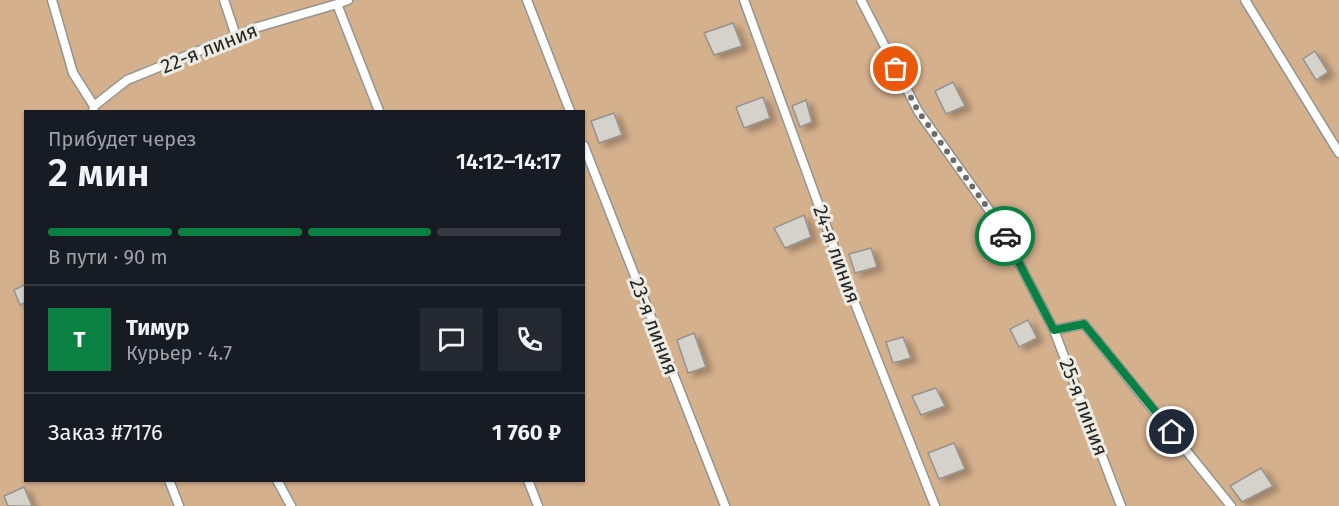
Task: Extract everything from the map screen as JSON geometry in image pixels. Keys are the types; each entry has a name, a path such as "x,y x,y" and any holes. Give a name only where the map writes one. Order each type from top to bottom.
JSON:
{"lane":[{"path":"52,0 74,73 93,109"},
{"path":"224,0 236,36"},
{"path":"348,0 337,4 379,110"},
{"path":"527,0 570,110"},
{"name":"24-я линия","path":"744,0 847,283 935,506"},
{"name":"25-я линия","path":"861,0 918,111 997,221 1054,330 1121,506"},
{"path":"1245,0 1339,153"},
{"name":"22-я линия","path":"93,109 127,81 236,36 337,4"},
{"name":"23-я линия","path":"585,149 725,506"},
{"path":"1054,330 1084,324 1232,506"},
{"path":"170,482 179,506"},
{"path":"278,482 291,506"},
{"path":"529,482 538,506"}],"shaded area":[{"path":"0,0 1339,0 1339,506 0,506"}],"building":[{"path":"733,23 742,46 714,55 704,33"},
{"path":"1315,51 1328,72 1316,80 1303,59"},
{"path":"953,82 965,106 946,114 935,91"},
{"path":"763,97 770,118 744,128 736,107"},
{"path":"806,100 812,122 800,127 792,106"},
{"path":"614,113 622,135 599,143 591,121"},
{"path":"804,215 811,237 785,248 774,228"},
{"path":"871,248 877,267 855,273 849,254"},
{"path":"24,285 24,303 20,305 14,290"},
{"path":"1028,320 1037,338 1019,347 1010,329"},
{"path":"694,333 706,367 688,373 677,340"},
{"path":"903,337 911,358 893,363 886,342"},
{"path":"936,388 945,406 921,415 912,396"},
{"path":"954,443 965,469 939,479 928,453"},
{"path":"1261,468 1273,486 1242,502 1230,486"},
{"path":"24,487 32,506 8,506 4,496"}],"way so far":[{"path":"896,69 918,111 997,221 1005,236"}],"route":[{"path":"1005,236 1054,330 1084,324 1172,432"}]}
